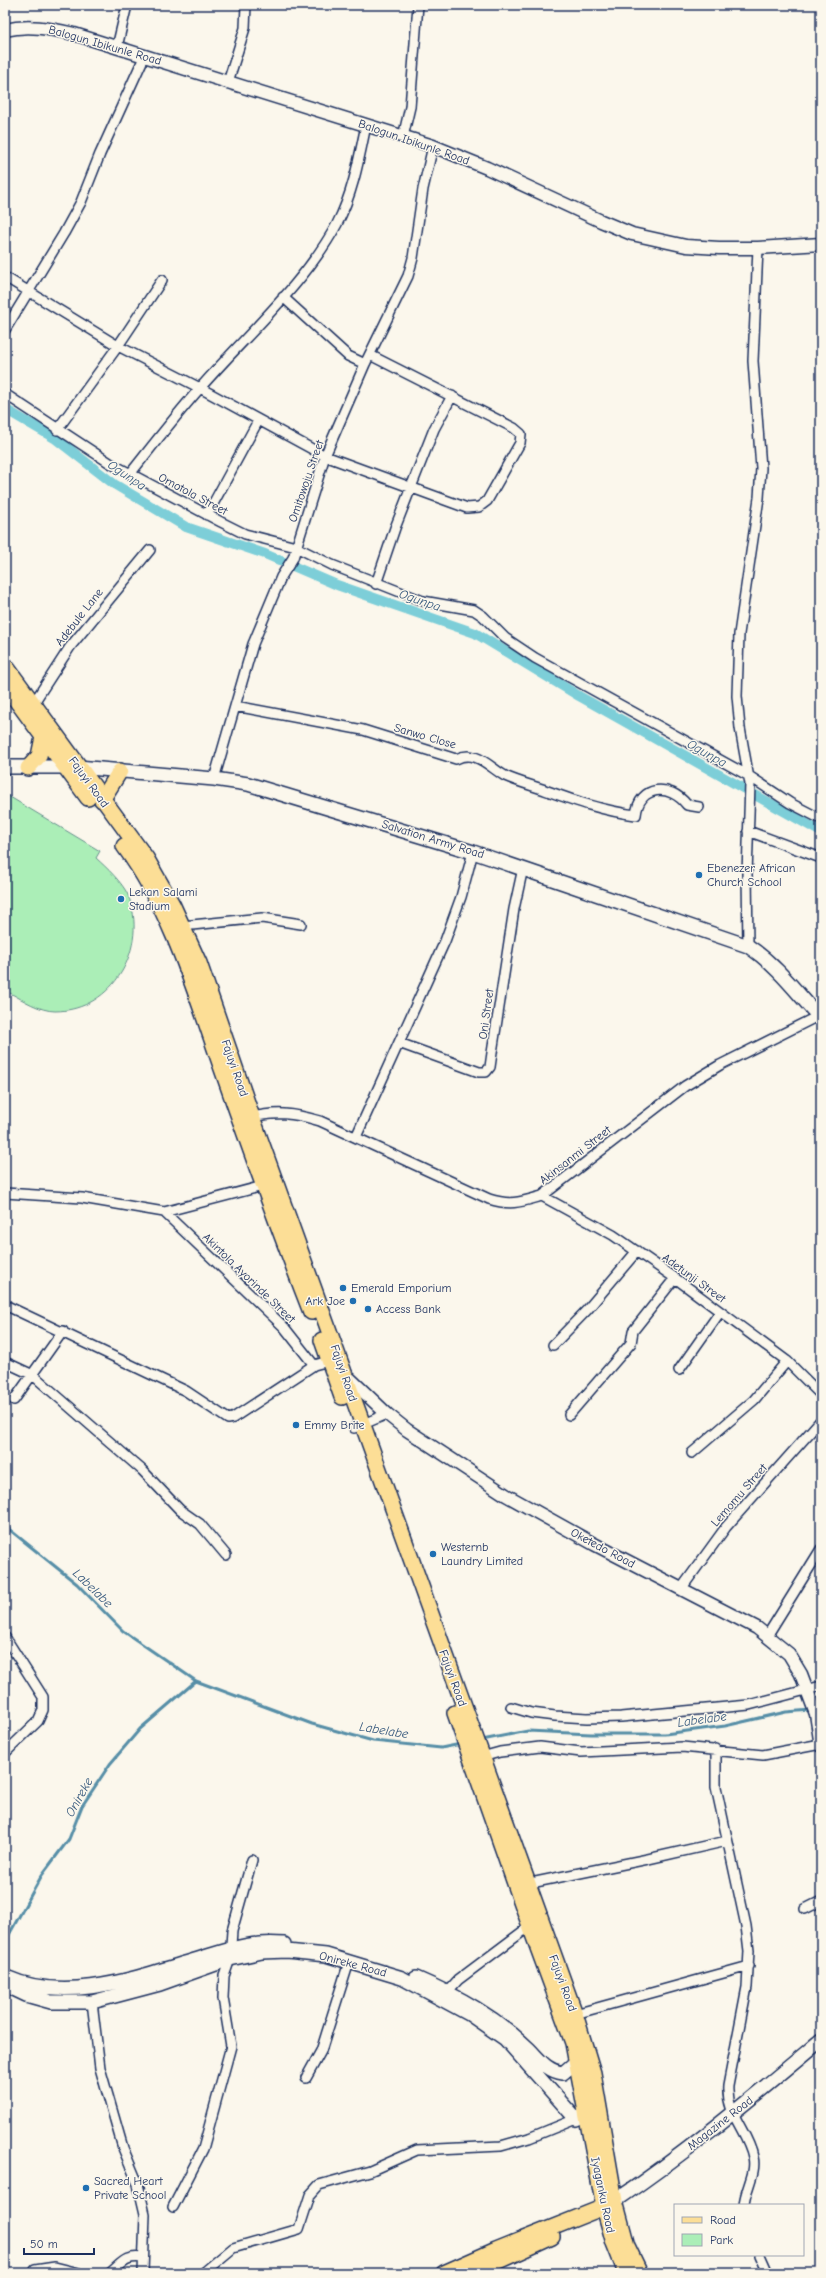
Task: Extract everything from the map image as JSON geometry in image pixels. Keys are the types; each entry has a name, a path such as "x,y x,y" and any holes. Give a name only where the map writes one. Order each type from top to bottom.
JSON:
{"main road":[{"name":"Fajuyi Road","path":"5,665 33,704 71,766 150,884 186,965 345,1374 358,1426"},
{"name":"Fajuyi Road","path":"5,685 43,737 102,800 146,858 173,906 199,963 245,1118"},
{"path":"28,768 39,756 43,737"},
{"name":"Salvation Army Road","path":"5,767 28,768 71,766 214,778 278,792 523,868 748,946 765,957 790,982 820,1016"},
{"path":"102,800 120,771"},
{"name":"Fajuyi Road","path":"270,1183 329,1361 358,1426 475,1754 530,1926 573,2043 577,2061 581,2117"},
{"name":"Fajuyi Road","path":"475,1754 526,1884 574,2014 593,2073 600,2121"},
{"name":"Onireke Road","path":"5,1985 26,1995 51,2002 92,2002 160,1984 230,1954 238,1945 265,1942 327,1946 367,1958 448,1991 494,2018 516,2036 547,2068 555,2072 563,2073 577,2061"},
{"name":"Onireke Road","path":"5,1976 40,1988 78,1990 230,1954 287,1950 326,1955 402,1978 469,2014 505,2039 581,2117"},
{"name":"Magazine Road","path":"473,2273 608,2207 645,2181 733,2113 821,2040"},
{"name":"Iyaganku Road","path":"581,2117 608,2207 614,2243 626,2273"},
{"name":"Iyaganku Road","path":"600,2121 607,2149 608,2207 640,2273"},
{"name":"Magazine Road","path":"444,2273 496,2250 608,2207"}],"street":[{"path":"117,47 127,5"},
{"path":"228,82 244,28 246,5"},
{"path":"403,137 410,107 418,5"},
{"name":"Balogun Ibikunle Road","path":"5,30 32,27 46,28 117,47 432,146 487,168 632,234 686,246 758,248 821,244"},
{"path":"5,330 81,202 103,147 145,55"},
{"path":"130,474 200,388 283,297 320,251 337,223 355,181 366,125"},
{"name":"Omitowoju Street","path":"214,778 253,644 281,577 293,558 325,456 397,299 414,258 423,189 432,146"},
{"path":"748,946 749,780 740,728 737,696 739,634 759,498 760,468 753,361 758,248"},
{"path":"5,278 29,291 118,346 200,388 258,421 325,456 467,508 479,506 486,501 520,443 521,434 514,428 452,396 368,360 348,356 283,297"},
{"path":"57,430 118,346 162,280"},
{"name":"Omotola Street","path":"5,394 57,430 130,474 245,534 296,547 376,584 423,601 474,610 483,616 505,638 535,658 749,780 821,819"},
{"path":"376,584 395,528 434,429 452,396"},
{"path":"207,515 258,421"},
{"name":"Adebule Lane","path":"33,704 70,646 150,550"},
{"name":"Sanwo Close","path":"234,706 363,730 456,759 462,756 480,758 504,776 593,807 615,812 636,815 637,804 644,796 657,789 680,797 687,805 698,807"},
{"path":"748,831 821,858"},
{"path":"356,1136 445,941 461,897 473,852"},
{"name":"Oni Street","path":"399,1043 479,1072 486,1072 490,1067 510,932 523,868"},
{"path":"182,926 203,922 262,918 301,924"},
{"name":"Akinsanmi Street","path":"245,1118 266,1113 302,1115 356,1136 490,1199 505,1204 542,1196 685,1086 720,1065 820,1016"},
{"path":"5,1193 82,1198 164,1212 270,1183"},
{"name":"Adetunji Street","path":"542,1196 583,1218 637,1252 674,1278 787,1361 821,1395"},
{"name":"Akintola Ayorinde Street","path":"164,1212 284,1327 314,1365"},
{"path":"553,1345 587,1310 637,1252"},
{"path":"569,1415 630,1343 633,1331 674,1278"},
{"path":"5,1305 63,1331 120,1361 186,1391 228,1419 234,1418 314,1365 329,1361"},
{"path":"679,1370 720,1312"},
{"path":"14,1400 63,1331"},
{"path":"692,1453 754,1400 787,1361"},
{"path":"5,1362 33,1375 142,1470 180,1510 200,1524 226,1555"},
{"name":"Oketedo Road","path":"345,1374 387,1414 435,1449 506,1495 757,1628 789,1654 809,1691 818,1718 821,1745"},
{"path":"358,1426 387,1414"},
{"name":"Lemomu Street","path":"681,1589 726,1527 821,1420"},
{"path":"767,1636 821,1549"},
{"path":"5,1637 43,1697 43,1710 38,1721 5,1753"},
{"path":"511,1707 531,1714 587,1718 621,1717 749,1705 809,1691 821,1686"},
{"path":"475,1754 540,1748 581,1752 682,1747 716,1749 763,1755 821,1745"},
{"path":"716,1749 716,1787 746,1926 749,1966 727,2099 754,2157 753,2171 744,2204"},
{"path":"526,1884 648,1860 727,1841"},
{"path":"173,2207 203,2149 231,2046 223,1998 224,1976 230,1954 232,1931 252,1860"},
{"path":"805,1909 821,1901"},
{"path":"448,1991 458,1980 530,1926"},
{"path":"306,2078 321,2051 349,1962"},
{"path":"574,2014 749,1966"},
{"path":"92,2002 100,2068 123,2148 138,2184 145,2214 146,2239 143,2258 143,2273"},
{"path":"203,2273 233,2248 299,2229 310,2195 319,2185 366,2172 417,2150 501,2146 529,2138 581,2117"},
{"path":"110,2273 126,2258 133,2256 143,2258"},
{"path":"760,2256 768,2273"},
{"path":"35,2270 55,2267 80,2273"}],"green space":[{"path":"5,794 100,851 96,858 118,880 128,895 133,915 134,935 130,954 122,972 110,988 94,1000 76,1008 49,1011 32,1005 10,993 5,1001"}],"waterway":[{"name":"Ogunpa","path":"5,409 56,439 114,484 186,527 265,554 337,585 475,633 579,696 821,832"},
{"name":"Labelabe","path":"5,1526 77,1584 123,1631 196,1681 312,1724 373,1741 441,1748 461,1744"},
{"name":"Onireke","path":"5,1942 42,1875 69,1839 82,1806 110,1764 140,1729 196,1681"},
{"name":"Labelabe","path":"482,1740 528,1731 591,1734 665,1734 725,1726 786,1712 811,1710"}],"place":[{"name":"Ebenezer African Church School","path":"699,875"},
{"name":"Lekan Salami Stadium","path":"121,899"},
{"name":"Emerald Emporium","path":"343,1288"},
{"name":"Ark Joe","path":"353,1301"},
{"name":"Access Bank","path":"368,1309"},
{"name":"Emmy Brite","path":"296,1425"},
{"name":"Westernb Laundry Limited","path":"433,1554"},
{"name":"Sacred Heart Private School","path":"86,2188"}]}
